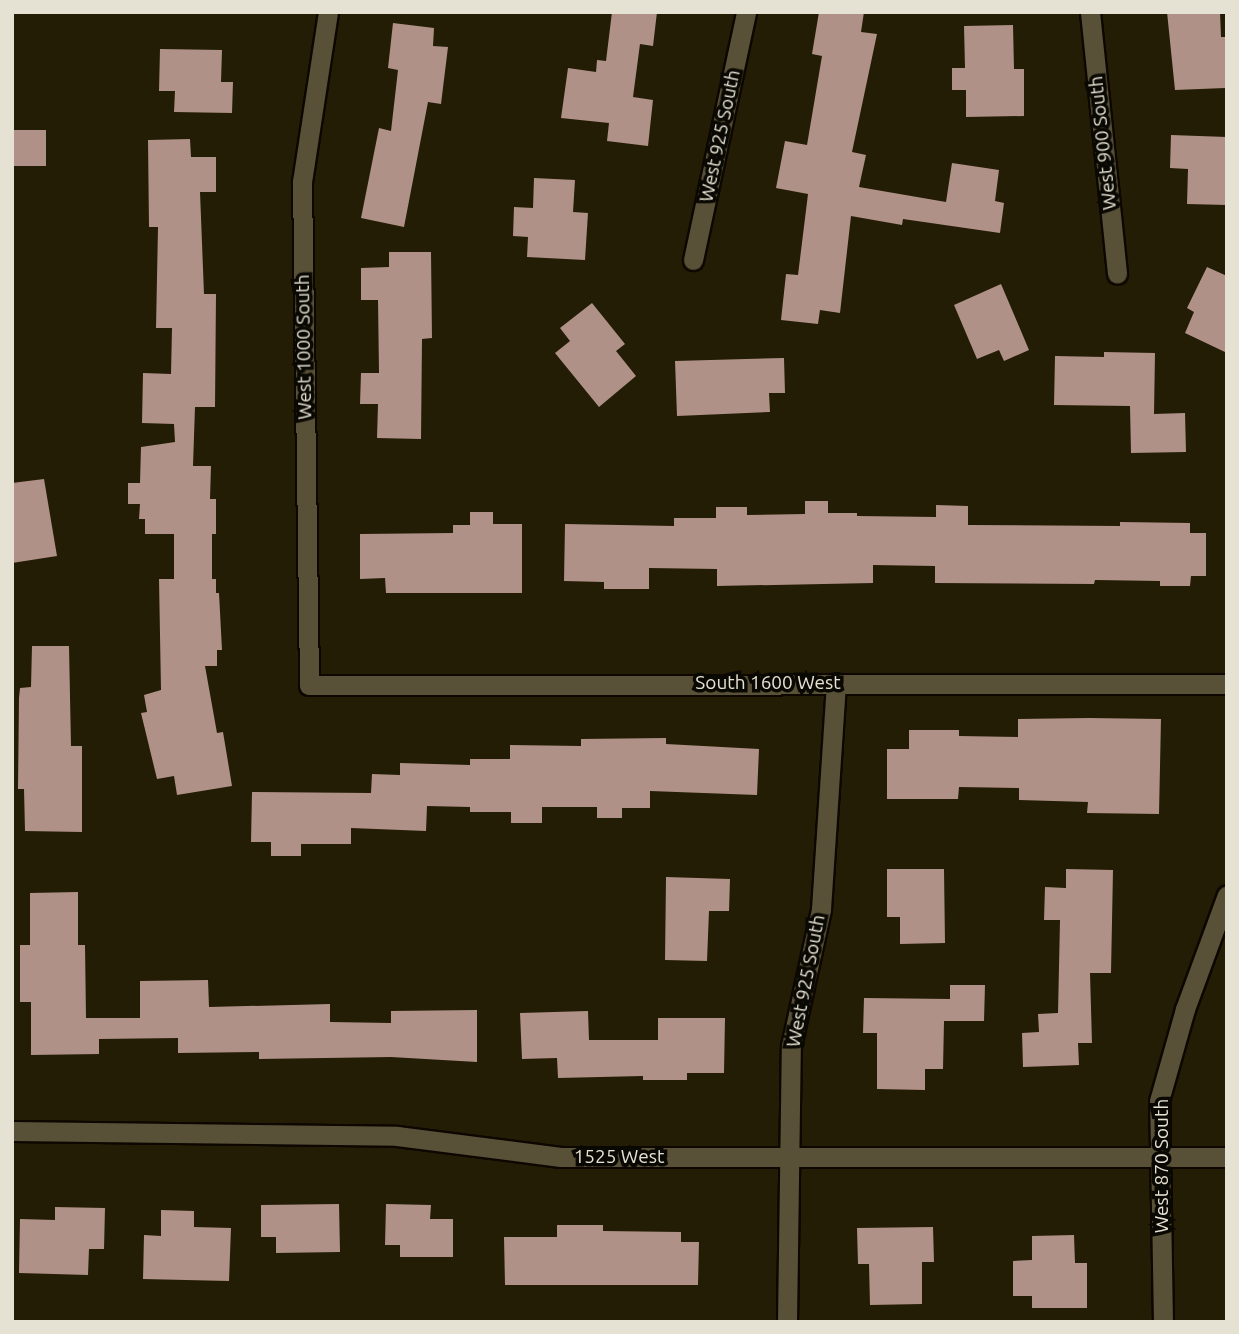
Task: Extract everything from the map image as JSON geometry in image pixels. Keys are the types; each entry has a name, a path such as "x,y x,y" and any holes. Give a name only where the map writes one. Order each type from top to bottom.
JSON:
{"street":[{"name":"West 1000 South","path":"309,685 302,181 328,12"},
{"name":"West 925 South","path":"693,260 746,12"},
{"name":"West 900 South","path":"1090,12 1117,274"},
{"name":"South 1600 West","path":"309,685 836,683 1226,689"},
{"name":"West 925 South","path":"787,1322 791,1046 821,909 836,683"},
{"name":"West 870 South","path":"1163,1322 1159,1101 1185,1009 1227,895"},
{"name":"1525 West","path":"12,1131 397,1136 561,1157 1227,1157"}],"building":[{"path":"612,12 657,12 653,46 640,44 633,97 653,100 648,146 607,141 609,123 561,118 568,68 596,72 597,60 606,61"},
{"path":"819,12 864,12 861,32 877,34 852,152 866,155 859,187 946,202 952,163 999,170 995,201 1004,203 1000,233 903,219 902,225 851,216 840,313 820,310 818,324 781,320 786,274 798,275 808,194 776,188 785,141 807,145 822,56 812,54"},
{"path":"1167,12 1220,12 1221,37 1227,37 1225,88 1175,90"},
{"path":"393,23 434,28 433,46 448,47 441,104 428,102 404,227 361,218 379,128 391,131 398,70 388,68"},
{"path":"1013,25 1014,69 1024,69 1024,116 966,117 966,90 952,90 952,68 965,68 964,26"},
{"path":"160,49 222,50 221,82 233,82 232,113 174,112 175,91 159,91"},
{"path":"12,130 46,130 46,166 12,166"},
{"path":"1171,135 1227,137 1227,205 1187,204 1188,169 1170,168"},
{"path":"190,139 191,157 216,157 216,192 200,192 204,294 216,294 215,407 195,407 193,466 211,466 210,499 216,499 216,534 212,534 212,579 216,579 216,593 219,593 222,650 217,650 217,666 205,666 217,733 223,732 232,786 177,795 174,776 157,779 141,713 147,712 144,695 161,690 159,579 174,579 174,534 145,534 145,519 139,519 140,504 128,504 128,483 140,483 141,447 175,442 174,424 142,423 143,373 171,374 172,328 156,328 158,227 149,227 148,140"},
{"path":"534,178 575,180 573,212 588,213 585,260 527,257 528,237 513,236 514,207 533,208"},
{"path":"389,252 431,252 432,338 422,339 421,439 377,438 378,404 360,404 361,373 379,373 378,300 361,300 361,268 389,267"},
{"path":"1207,267 1227,276 1227,353 1185,333 1194,312 1187,308"},
{"path":"1001,284 1029,350 1004,361 999,350 977,359 954,305"},
{"path":"592,303 625,344 616,351 636,376 599,407 555,353 570,341 560,328"},
{"path":"1104,352 1155,353 1154,414 1185,413 1186,452 1131,453 1130,406 1054,405 1055,356 1104,357"},
{"path":"784,358 785,393 769,393 770,412 677,416 675,361"},
{"path":"44,479 57,556 12,563 12,483"},
{"path":"805,501 828,501 828,513 857,513 857,516 936,517 936,505 968,506 968,525 1120,526 1120,522 1190,523 1190,533 1206,533 1206,576 1191,576 1190,586 1160,586 1160,581 1095,580 1094,584 935,583 935,566 873,565 873,583 717,586 717,569 649,568 649,589 604,589 604,582 564,581 565,524 674,526 674,518 716,518 716,507 747,507 747,515 805,514"},
{"path":"470,512 493,512 493,524 522,524 522,593 386,593 385,578 360,579 360,534 453,533 453,525 470,525"},
{"path":"32,646 69,646 71,746 82,746 82,832 25,831 24,789 18,789 19,698 20,688 31,687"},
{"path":"1018,719 1161,719 1159,814 1087,813 1088,802 1019,800 1019,788 959,787 958,799 887,799 887,749 909,749 909,730 959,730 959,736 1018,737"},
{"path":"666,738 666,744 759,749 757,795 650,791 650,808 622,808 622,818 597,818 597,807 542,807 542,823 511,823 511,812 470,812 470,807 427,806 426,831 351,828 351,844 301,844 301,856 271,856 271,842 251,842 252,792 371,793 372,774 400,775 400,763 470,765 470,759 510,759 510,745 581,746 581,739"},
{"path":"887,869 944,869 945,943 900,944 900,917 887,917"},
{"path":"1066,869 1113,870 1111,973 1090,973 1092,1043 1078,1043 1079,1065 1023,1067 1022,1033 1039,1032 1038,1014 1058,1013 1060,920 1044,920 1045,887 1066,888"},
{"path":"666,877 730,879 729,911 709,911 707,961 665,960"},
{"path":"78,892 78,945 85,945 86,1018 140,1018 140,981 208,980 209,1007 330,1004 330,1022 391,1023 391,1011 477,1010 477,1062 391,1057 259,1059 259,1052 178,1053 178,1038 99,1039 99,1054 31,1055 31,1002 20,1002 20,945 30,945 30,893"},
{"path":"950,985 985,985 984,1021 944,1021 943,1069 925,1069 925,1090 877,1089 877,1033 863,1033 864,998 950,999"},
{"path":"588,1011 589,1040 658,1040 658,1018 725,1018 724,1073 687,1073 687,1080 643,1080 643,1076 558,1078 557,1058 522,1059 520,1013"},
{"path":"339,1204 340,1252 276,1253 276,1237 261,1237 261,1205"},
{"path":"386,1204 431,1205 430,1219 453,1219 453,1257 400,1257 400,1245 385,1245"},
{"path":"55,1207 105,1208 104,1249 89,1249 88,1275 19,1273 20,1219 55,1220"},
{"path":"161,1210 194,1211 194,1227 231,1228 229,1281 143,1279 144,1235 161,1236"},
{"path":"557,1225 603,1225 603,1231 681,1232 681,1242 699,1242 698,1285 505,1285 504,1237 557,1237"},
{"path":"933,1227 934,1262 922,1262 922,1304 870,1305 869,1264 858,1264 857,1228"},
{"path":"1074,1235 1075,1263 1087,1263 1087,1308 1032,1308 1032,1296 1013,1296 1013,1261 1032,1260 1032,1236"}]}
